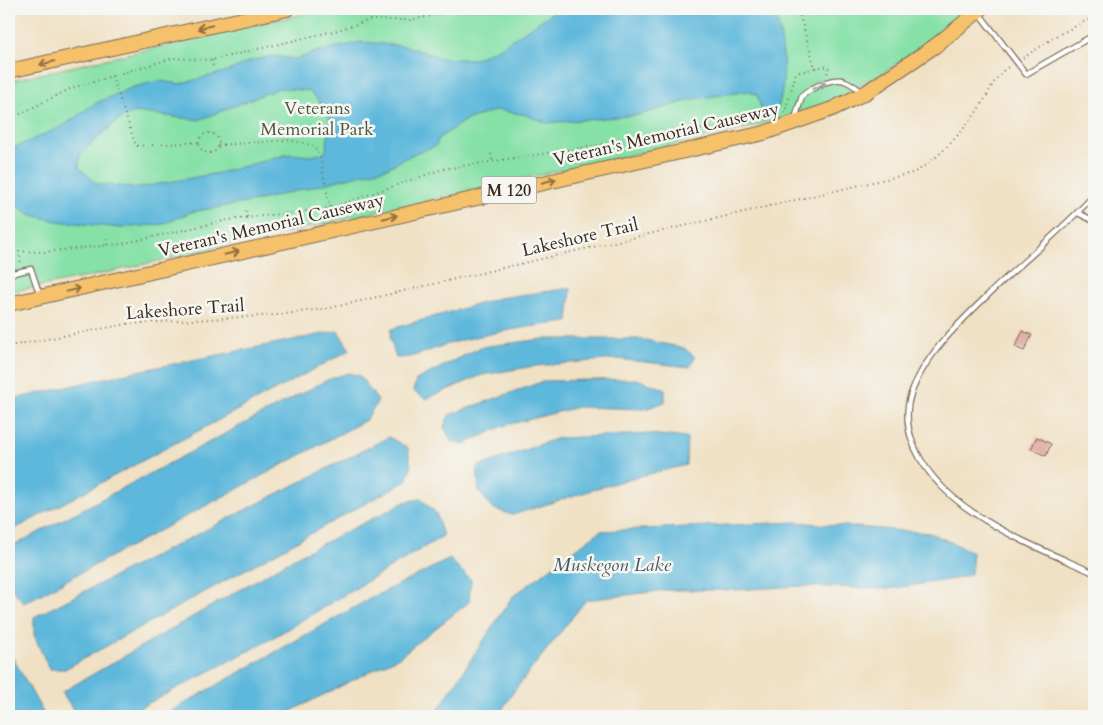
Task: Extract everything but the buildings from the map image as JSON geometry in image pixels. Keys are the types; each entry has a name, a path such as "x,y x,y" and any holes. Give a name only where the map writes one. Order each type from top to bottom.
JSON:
{"main road":[{"path":"9,71 287,9"},
{"name":"Veteran's Memorial Causeway","path":"9,304 764,133 794,123 864,93 935,46 979,10"}],"lane":[{"path":"979,10 1026,74 1094,36"},
{"path":"794,123 802,96 821,85 836,80 844,80 864,93"},
{"path":"1094,195 1078,213 988,294 932,356 911,394 907,410 908,426 916,452 950,495 981,518 1094,573"},
{"path":"1078,213 1094,221"},
{"path":"9,274 31,269 41,297"}],"path":[{"path":"10,122 16,116 72,88 173,58 212,60 338,30 370,20 410,20 465,9"},
{"path":"799,9 815,68"},
{"path":"794,10 803,9 804,11 809,9"},
{"name":"Lakeshore Trail","path":"9,346 127,324 277,315 330,308 886,180 924,169 978,109 999,74 1056,36 1094,16"},
{"path":"212,60 213,67"},
{"path":"9,251 44,252 107,246 246,217 330,208 443,169 757,121 785,112 796,73 828,66 829,70 821,85"},
{"path":"112,76 136,146 199,142"},
{"path":"9,118 10,122"},
{"path":"637,132 638,138"},
{"path":"210,134 217,137 218,145 214,152 208,153 203,151 199,142 204,135 210,134"},
{"path":"218,145 290,140 314,146 320,156 330,208"},
{"path":"491,154 492,160"},
{"path":"246,211 246,217"},
{"path":"106,239 107,246"},
{"path":"18,251 24,271"}],"green space":[{"name":"Veterans Memorial Park","path":"325,9 963,9 948,27 888,70 823,106 740,130 92,276 9,292 9,81"}],"water":[{"path":"558,9 774,9 782,46 783,83 778,108 768,112 762,111 757,95 749,91 694,99 639,115 547,123 526,115 497,110 466,120 439,138 436,146 415,153 387,168 256,201 191,212 164,224 121,228 56,221 29,214 13,203 9,205 9,150 63,126 94,104 133,87 159,81 180,84 228,71 250,61 272,56 296,59 319,51 361,42 405,46 445,59 475,59 501,47","holes":["279,88 309,91 328,114 330,127 326,152 312,156 289,154 223,172 137,188 97,184 79,167 80,154 118,120 134,112 199,120"]},
{"path":"571,288 568,322 480,336 451,343 418,355 396,358 390,338 391,329 499,298"},
{"path":"338,331 350,350 9,532 9,400 128,373"},
{"path":"543,339 641,339 684,348 695,357 690,367 616,359 535,366 482,375 426,399 413,391 416,380 481,347"},
{"path":"348,373 360,376 378,401 366,420 24,603 9,585 9,548 327,380"},
{"path":"636,379 665,389 665,402 645,409 578,407 503,426 462,445 451,441 444,427 449,415 544,381"},
{"path":"650,434 687,438 686,465 628,479 512,515 492,508 479,491 477,467 558,438"},
{"path":"389,437 408,448 411,468 406,481 65,669 49,669 34,635 34,617"},
{"path":"421,499 436,513 443,536 264,643 122,716 77,716 62,692 298,556 405,502"},
{"name":"Muskegon Lake","path":"795,522 930,533 973,552 971,574 955,579 888,589 800,586 735,590 667,590 586,600 514,691 498,716 434,716 512,597 600,531"},
{"path":"450,559 471,580 469,602 399,657 281,716 162,716 371,598"},
{"path":"9,651 45,716 9,716"}]}
